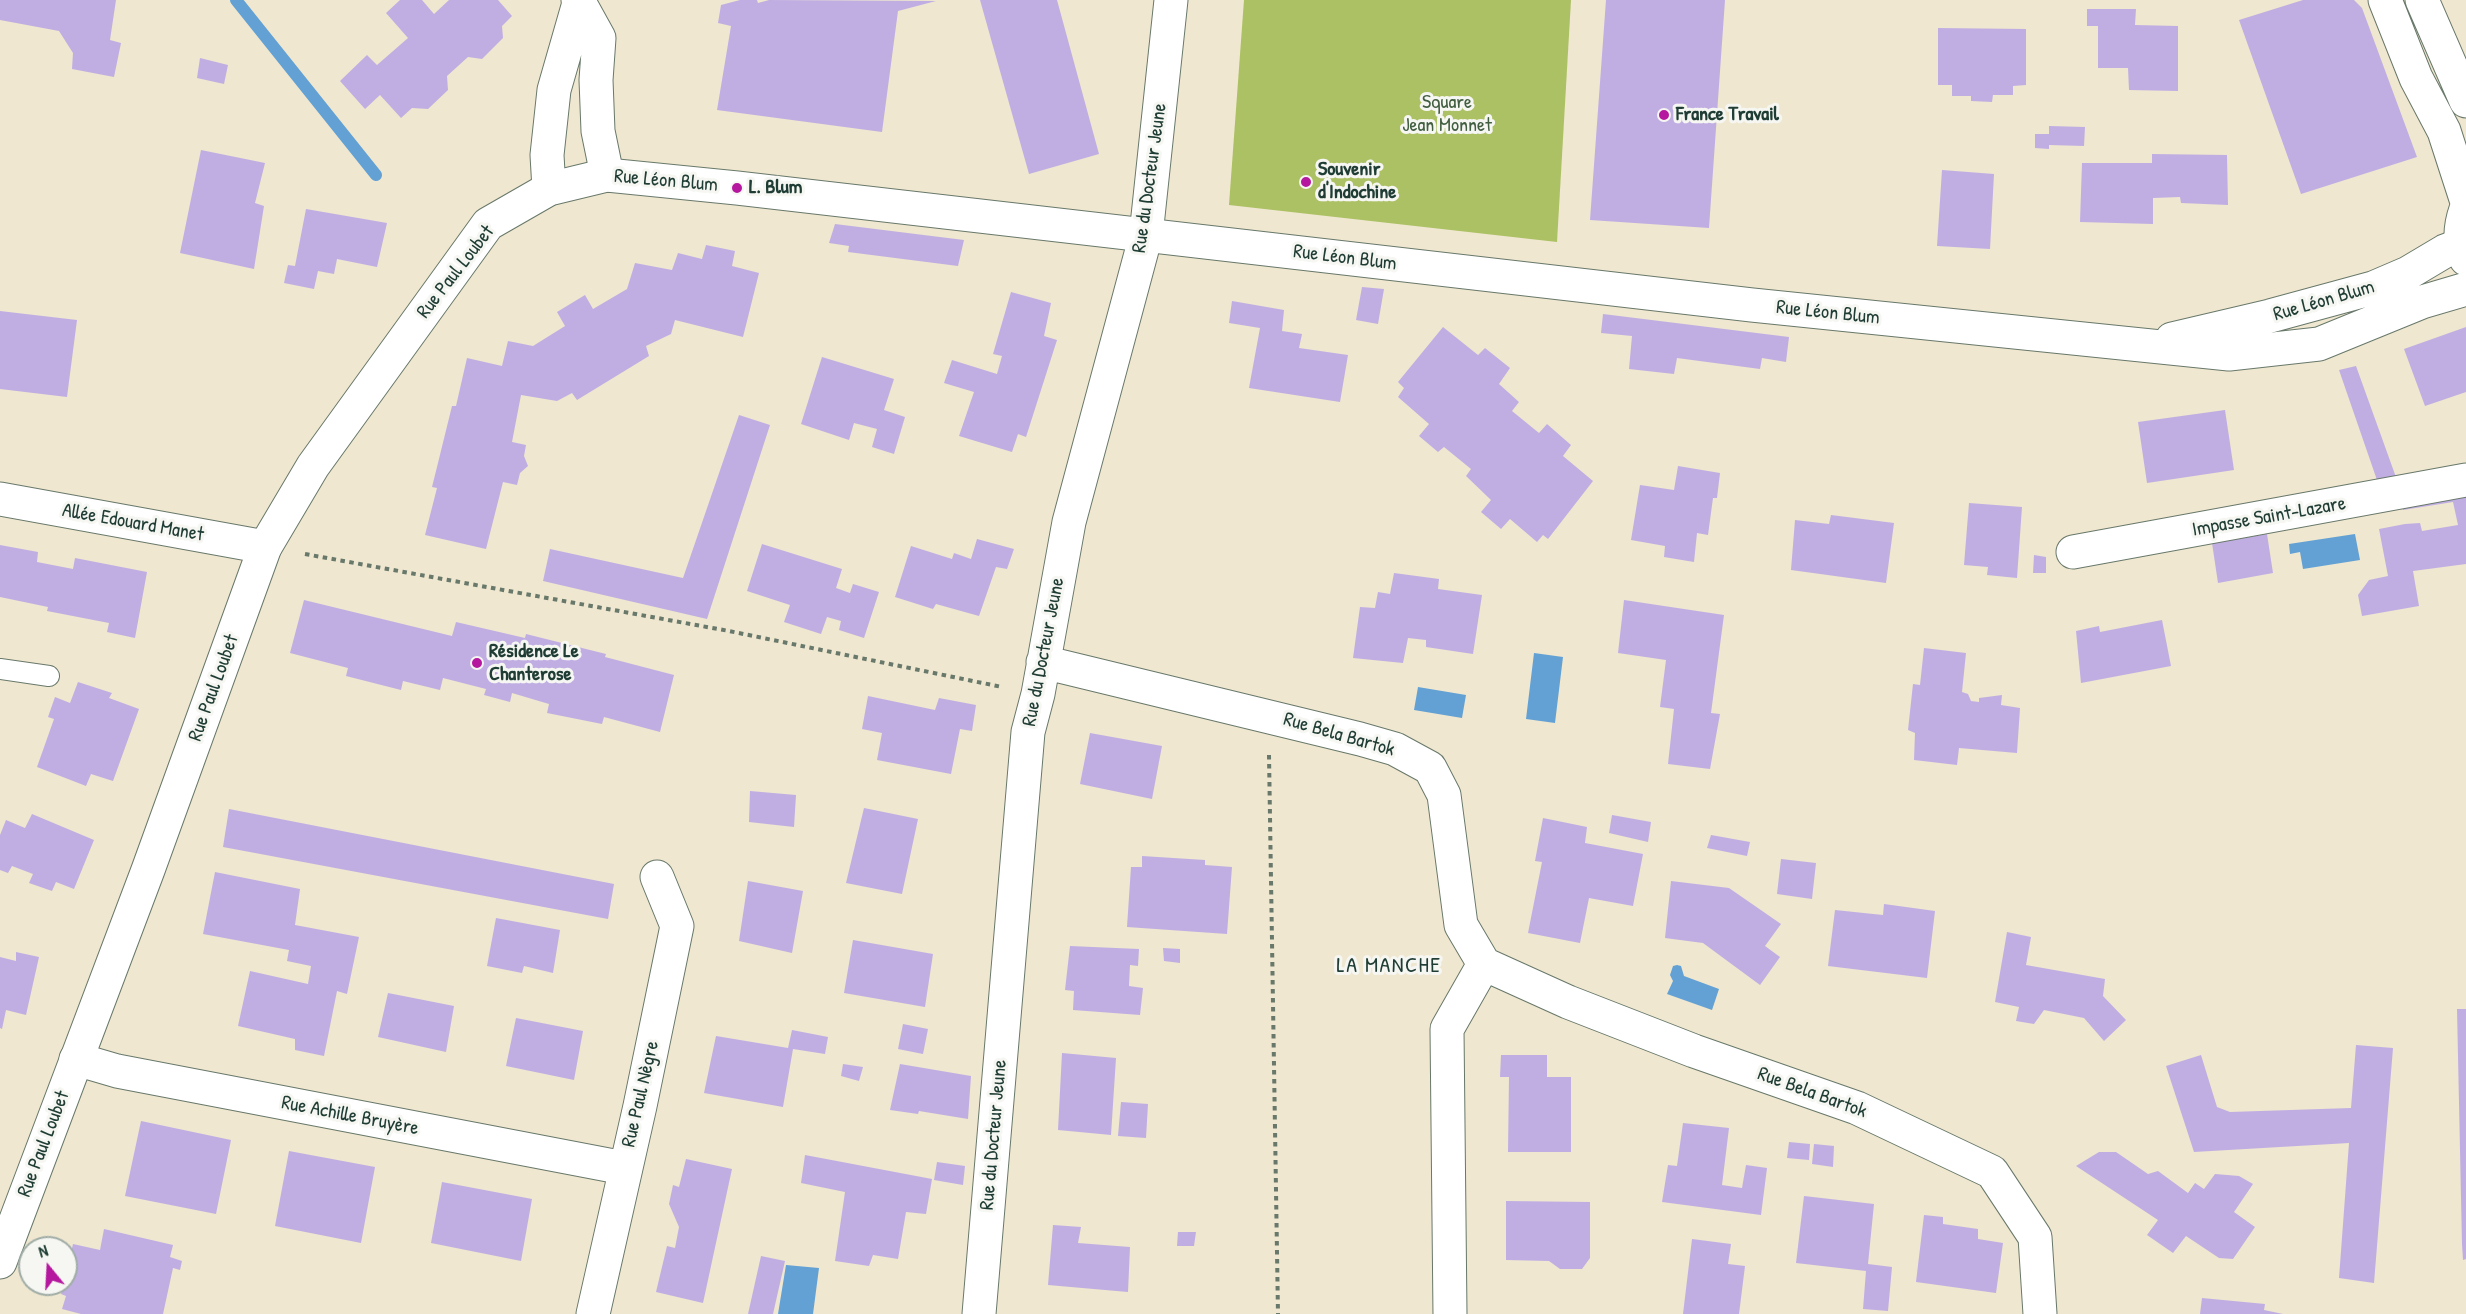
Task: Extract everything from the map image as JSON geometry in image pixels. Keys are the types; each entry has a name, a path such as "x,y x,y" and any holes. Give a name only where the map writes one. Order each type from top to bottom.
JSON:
{"street":[{"name":"Rue du Docteur Jeune","path":"979,1314 1028,732 1038,694 1069,522 1146,235 1171,0"},
{"path":"2385,0 2416,78 2444,131 2466,199"},
{"path":"2422,0 2466,101"},
{"path":"578,2 599,38 596,80 598,131 607,175"},
{"path":"549,189 547,156 554,90 578,2"},
{"name":"Rue Léon Blum","path":"549,189 607,175 1752,305 2229,354 2319,344 2422,302 2466,289"},
{"name":"Rue Paul Loubet","path":"0,1262 148,870 265,547 313,466 488,224 549,189"},
{"path":"2464,252 2461,224 2466,209"},
{"name":"Rue Léon Blum","path":"2144,345 2270,316 2373,288 2408,273 2445,251 2464,252"},
{"name":"Impasse Saint-Lazare","path":"2073,552 2466,480"},
{"name":"Allée Edouard Manet","path":"0,499 265,547"},
{"name":"Rue Bela Bartok","path":"1043,662 1268,715 1395,749 1430,768 1444,795 1461,925 1484,964 1568,1002 1694,1051 1857,1108 1992,1172 2035,1237 2040,1314"},
{"name":"Rue Paul Nègre","path":"593,1314 624,1168 640,1106 677,926 657,877"},
{"path":"1450,1314 1447,1029 1484,964"},
{"name":"Rue Achille Bruyère","path":"76,1059 117,1071 624,1168"}],"lane":[{"path":"0,669 49,676"}],"path":[{"path":"265,547 729,631 1038,694"},
{"path":"1268,715 1278,1314"}],"green space":[{"name":"Square Jean Monnet","path":"1244,0 1571,0 1557,242 1229,205"}],"water":[{"path":"2355,534 2360,560 2303,569 2300,552 2290,554 2289,544"},
{"path":"1534,653 1563,657 1555,723 1526,719"},
{"path":"1418,687 1466,695 1462,718 1414,710"},
{"path":"1673,966 1681,966 1684,976 1719,989 1712,1010 1667,994 1673,981 1670,975"},
{"path":"786,1265 819,1268 813,1314 778,1314"}],"building":[{"path":"0,0 116,0 110,40 121,43 114,77 72,69 73,53 59,31 0,20"},
{"path":"400,0 422,0 434,14 449,0 498,0 512,16 502,26 503,38 482,59 468,57 447,76 448,90 428,109 412,108 401,118 380,95 365,109 340,81 367,55 377,65 408,38 386,13"},
{"path":"740,0 757,0 758,3 769,0 936,1 898,11 882,132 717,110 731,26 718,23 721,5"},
{"path":"980,0 1057,0 1099,154 1029,174"},
{"path":"1606,0 1725,0 1709,228 1590,220"},
{"path":"2303,0 2354,0 2362,8 2417,157 2301,194 2239,20"},
{"path":"2087,9 2136,9 2135,25 2178,26 2178,91 2129,90 2128,68 2098,68 2098,26 2087,26"},
{"path":"1938,28 2026,29 2026,85 2013,86 2013,95 1993,95 1992,102 1971,101 1971,96 1952,96 1952,85 1938,85"},
{"path":"200,58 228,65 224,84 197,78"},
{"path":"2049,126 2085,127 2084,146 2049,145 2049,149 2035,148 2035,134 2049,134"},
{"path":"201,150 265,163 255,203 264,206 254,269 180,253"},
{"path":"2152,154 2227,155 2228,205 2181,203 2180,197 2153,198 2153,224 2080,222 2082,163 2152,163"},
{"path":"1942,170 1994,174 1990,249 1937,246"},
{"path":"306,209 387,223 377,267 337,259 334,274 318,271 314,289 284,283 288,265 295,266"},
{"path":"835,224 964,240 958,266 848,252 849,246 829,243"},
{"path":"706,245 735,251 732,266 759,273 743,337 675,320 671,334 646,346 649,356 577,400 572,393 557,401 521,395 512,442 526,445 524,456 528,466 520,473 517,485 503,482 486,549 425,535 437,488 432,487 452,406 456,406 467,358 502,366 508,341 533,346 565,326 557,312 585,295 593,309 627,289 635,263 672,270 678,253 702,259"},
{"path":"1362,287 1384,289 1378,324 1356,320"},
{"path":"1011,292 1051,303 1044,336 1057,340 1026,437 1018,434 1012,452 959,436 974,392 944,383 952,360 997,374 1002,356 993,354"},
{"path":"1232,301 1284,310 1282,331 1302,334 1299,348 1348,355 1340,402 1249,388 1260,328 1229,323"},
{"path":"0,311 77,320 67,397 0,389"},
{"path":"1603,314 1789,337 1786,362 1762,358 1760,369 1677,358 1674,374 1629,369 1632,336 1601,333"},
{"path":"1443,327 1478,355 1485,348 1510,368 1499,384 1519,402 1512,411 1539,433 1547,424 1571,445 1563,456 1593,481 1548,539 1543,535 1537,542 1510,519 1501,529 1481,512 1491,500 1466,476 1471,469 1444,447 1438,452 1419,436 1429,424 1398,397 1404,388 1398,382"},
{"path":"2466,327 2466,392 2425,406 2404,349"},
{"path":"822,357 894,379 884,410 905,417 894,454 872,447 877,429 854,423 849,440 801,424"},
{"path":"2356,366 2397,480 2378,483 2339,370"},
{"path":"2225,410 2234,470 2147,483 2138,422"},
{"path":"739,415 770,425 707,619 543,581 550,549 683,578"},
{"path":"1678,466 1720,473 1717,498 1713,498 1708,535 1697,533 1694,562 1664,557 1665,546 1631,540 1640,485 1674,490"},
{"path":"2466,488 2466,564 2413,571 2419,606 2362,616 2358,595 2369,580 2388,576 2379,529 2420,523 2422,531 2458,525 2453,502 2403,510 2401,497"},
{"path":"1969,503 2022,507 2017,578 1987,575 1988,567 1964,565"},
{"path":"1831,515 1894,523 1886,583 1791,570 1795,520 1829,524"},
{"path":"2267,534 2273,573 2218,583 2212,543"},
{"path":"977,539 1014,549 1007,569 996,567 979,616 936,604 933,609 895,597 911,546 952,559 954,553 971,559"},
{"path":"762,544 842,569 836,588 850,593 853,584 879,592 864,638 839,630 841,621 827,617 821,634 784,622 790,605 747,591"},
{"path":"0,545 38,552 37,562 73,569 75,558 147,572 135,638 107,632 109,623 47,611 48,607 0,597"},
{"path":"2034,555 2046,557 2046,573 2033,573"},
{"path":"1394,573 1439,579 1438,589 1482,595 1473,654 1426,647 1426,640 1408,638 1403,663 1353,658 1360,607 1375,608 1378,592 1390,594"},
{"name":"Résidence Le Chanterose","path":"304,600 452,636 456,622 525,638 526,634 606,654 605,657 674,675 660,732 604,717 602,724 547,713 549,704 512,693 510,702 484,695 486,689 443,678 440,690 403,681 401,690 346,676 348,668 290,653"},
{"path":"1624,600 1724,615 1711,713 1720,714 1710,769 1668,764 1674,709 1660,707 1666,660 1618,653"},
{"path":"2162,620 2171,666 2081,683 2076,631 2099,626 2100,632"},
{"path":"1924,648 1966,653 1962,692 1968,694 1971,701 1979,702 1979,698 2002,695 2001,705 2020,708 2017,753 1959,748 1957,765 1914,760 1915,733 1908,730 1913,684 1920,685"},
{"path":"78,682 112,693 109,698 139,709 113,781 91,774 86,786 37,767 54,719 48,717 55,697 70,703"},
{"path":"868,696 935,710 939,698 976,705 972,731 960,729 951,774 877,760 882,733 862,729"},
{"path":"1090,733 1162,746 1152,799 1080,784"},
{"path":"750,791 796,795 794,827 749,822"},
{"path":"864,808 918,819 902,894 846,883"},
{"path":"229,809 614,884 608,919 223,847"},
{"path":"32,814 94,840 74,889 56,882 52,891 29,883 33,874 12,866 8,873 0,870 0,835 6,820 25,828"},
{"path":"1612,815 1651,822 1648,842 1609,833"},
{"path":"1543,818 1587,827 1585,843 1643,854 1633,906 1589,898 1580,943 1528,933 1542,862 1535,861"},
{"path":"1711,835 1750,842 1747,856 1707,848"},
{"path":"1142,856 1205,860 1205,865 1232,867 1227,934 1127,927 1131,867 1142,867"},
{"path":"1781,859 1816,863 1812,899 1777,894"},
{"path":"215,872 300,889 295,925 359,937 347,994 337,991 324,1056 295,1050 295,1039 238,1026 250,971 308,984 311,966 287,961 289,950 203,934"},
{"path":"748,881 803,891 792,953 739,941"},
{"path":"1671,881 1729,888 1781,924 1765,946 1780,957 1760,985 1703,943 1665,938"},
{"path":"1884,904 1935,911 1927,978 1828,966 1835,910 1883,915"},
{"path":"496,918 560,930 553,973 524,966 522,973 487,966"},
{"path":"2007,932 2031,937 2026,965 2105,979 2103,996 2126,1020 2104,1041 2084,1018 2044,1010 2034,1024 2016,1021 2019,1007 1995,1002"},
{"path":"853,940 933,954 925,1007 844,993"},
{"path":"1070,946 1139,949 1138,966 1130,965 1129,986 1143,988 1140,1015 1073,1010 1074,991 1065,990"},
{"path":"1163,948 1180,949 1180,963 1164,961"},
{"path":"16,952 39,957 26,1015 6,1010 2,1029 0,1028 0,957 16,961"},
{"path":"388,993 454,1006 446,1052 378,1037"},
{"path":"2457,1009 2466,1009 2466,1259 2463,1260 2462,1244"},
{"path":"516,1018 583,1031 574,1080 506,1066"},
{"path":"903,1024 928,1029 923,1054 898,1049"},
{"path":"792,1030 828,1037 825,1054 793,1049 783,1107 704,1093 716,1036 788,1048"},
{"path":"2356,1045 2393,1048 2374,1283 2339,1278 2349,1143 2194,1152 2166,1066 2201,1055 2217,1107 2230,1112 2351,1108"},
{"path":"1062,1053 1116,1058 1111,1135 1058,1130"},
{"path":"1501,1055 1547,1055 1547,1077 1571,1077 1571,1152 1508,1152 1509,1077 1500,1077"},
{"path":"843,1064 863,1067 859,1081 841,1076"},
{"path":"900,1064 971,1076 968,1119 919,1111 918,1114 890,1110"},
{"path":"1121,1102 1148,1104 1146,1138 1118,1136"},
{"path":"141,1121 231,1140 216,1214 125,1196"},
{"path":"1683,1123 1729,1128 1722,1185 1742,1188 1746,1165 1767,1168 1761,1215 1662,1202 1668,1165 1677,1166"},
{"path":"1789,1142 1810,1144 1809,1160 1787,1158"},
{"path":"1814,1144 1834,1146 1833,1167 1812,1164"},
{"path":"289,1151 375,1167 361,1243 275,1226"},
{"path":"2099,1152 2116,1152 2148,1174 2158,1171 2188,1193 2195,1183 2204,1189 2215,1174 2239,1176 2253,1184 2234,1212 2255,1227 2233,1259 2219,1258 2186,1236 2173,1253 2147,1235 2158,1220 2076,1166"},
{"path":"805,1155 932,1179 926,1214 906,1212 898,1259 873,1255 869,1266 835,1261 845,1192 801,1183"},
{"path":"686,1159 732,1169 703,1303 656,1292 667,1246 675,1248 679,1227 669,1204 673,1185 679,1187"},
{"path":"937,1162 965,1166 963,1185 934,1180"},
{"path":"442,1182 532,1199 521,1261 431,1243"},
{"path":"1804,1196 1874,1204 1868,1264 1892,1267 1888,1311 1863,1309 1866,1271 1796,1263"},
{"path":"1506,1201 1590,1202 1590,1258 1582,1269 1560,1269 1549,1261 1506,1260"},
{"path":"1924,1215 1943,1217 1943,1224 1978,1229 1978,1239 2003,1243 1996,1293 1916,1282"},
{"path":"1053,1225 1081,1227 1078,1243 1130,1247 1128,1292 1048,1285"},
{"path":"104,1229 173,1245 170,1257 182,1261 180,1270 173,1268 163,1314 81,1314 62,1309 66,1296 78,1296 78,1245 100,1250"},
{"path":"1178,1232 1196,1232 1194,1246 1177,1246"},
{"path":"1692,1239 1731,1244 1728,1264 1745,1266 1739,1314 1683,1314"},
{"path":"761,1256 785,1261 773,1314 748,1314"},
{"path":"2202,1298 2265,1304 2264,1310 2283,1314 2200,1314"}],"waterway":[{"path":"236,0 376,175"}],"place":[{"name":"France Travail","path":"1664,115"},
{"name":"Souvenir d'Indochine","path":"1306,182"},
{"name":"L. Blum","path":"737,188"},
{"name":"Résidence Le Chanterose","path":"477,663"}],"district":[{"name":"LA MANCHE","path":"1389,966"}]}
